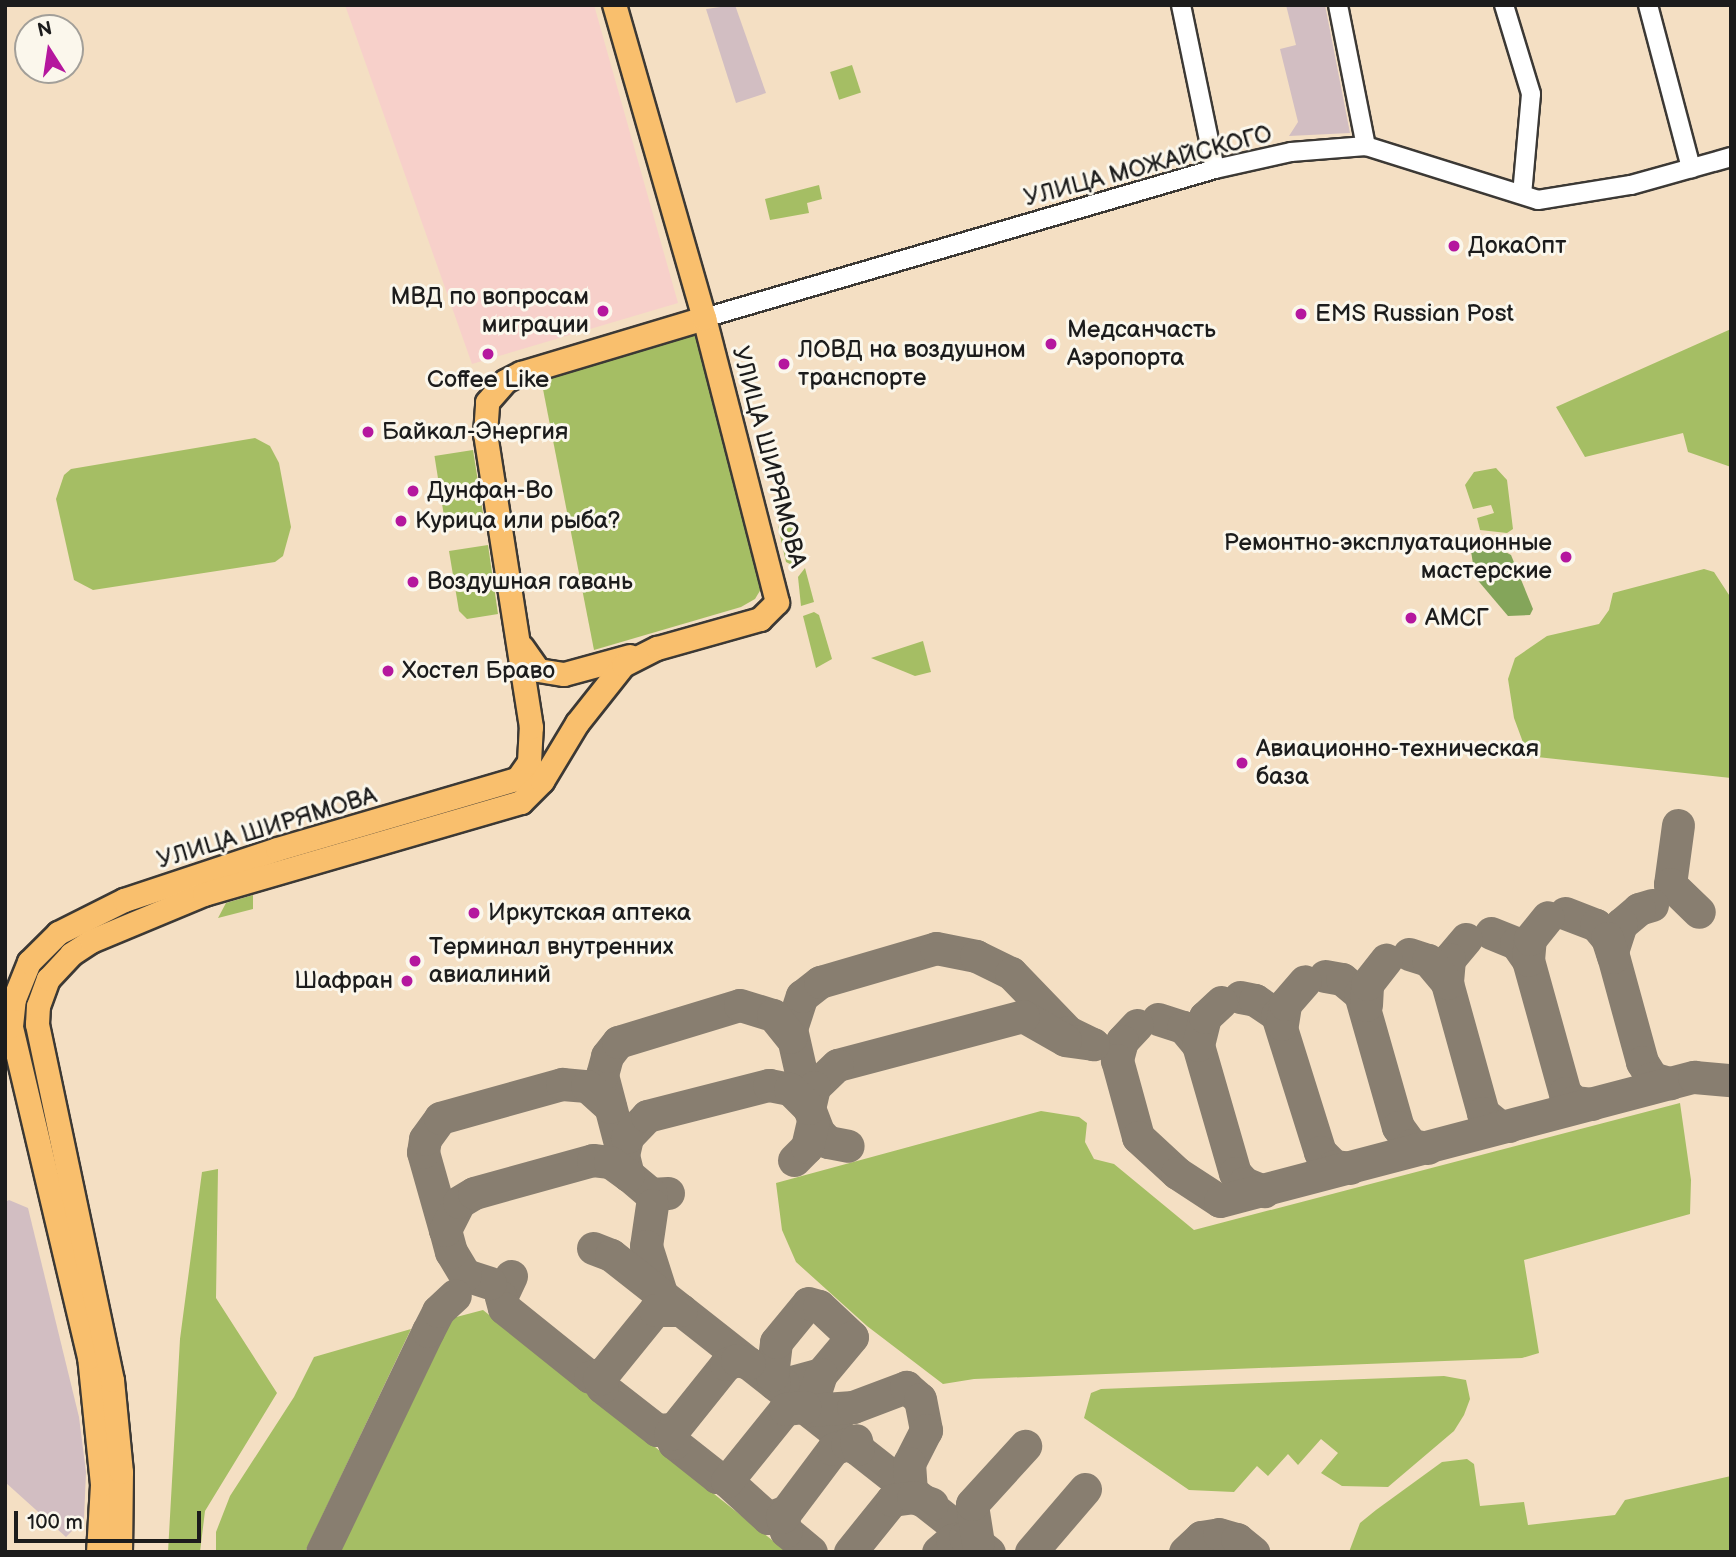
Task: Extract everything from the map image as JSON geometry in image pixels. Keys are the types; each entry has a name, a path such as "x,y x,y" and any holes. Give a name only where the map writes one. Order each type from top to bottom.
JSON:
{"main road":[{"name":"УЛИЦА ШИРЯМОВА","path":"120,1552 121,1472 112,1380 37,1024 38,1006 48,979 71,954 91,941 189,900 521,802 546,776 615,672 657,648 760,619 777,602 704,318 614,5"},
{"name":"УЛИЦА ШИРЯМОВА","path":"98,1552 102,1484 94,1388 53,1190 11,1026 20,980 42,944 81,918 124,900 277,849 517,779 529,762 532,746 485,434 487,402 505,381 521,373 704,318"},
{"path":"516,631 528,662 538,670 564,674 657,648"}],"street":[{"path":"1181,5 1215,169"},
{"path":"1338,5 1366,146"},
{"path":"1504,5 1531,94 1522,194"},
{"path":"1648,5 1691,168"},
{"name":"УЛИЦА МОЖАЙСКОГО","path":"704,318 1215,169 1291,152 1366,146 1538,200 1584,195 1731,157"}],"shaded area":[{"path":"345,5 594,5 678,303 472,364"},
{"path":"735,5 766,93 736,103 706,9"},
{"path":"1286,5 1325,5 1350,133 1289,136 1298,122 1280,49 1296,45"},
{"path":"9,1200 28,1208 79,1417 86,1472 84,1519 66,1537 5,1482 5,1202"}],"green space":[{"path":"852,65 861,93 839,100 830,72"},
{"path":"819,185 822,199 807,203 809,213 770,220 765,199"},
{"path":"1731,329 1731,467 1688,452 1683,433 1585,457 1556,407"},
{"path":"699,330 767,579 755,599 741,607 594,650 541,379"},
{"path":"255,438 270,446 279,463 291,527 283,556 275,562 93,590 74,580 56,499 64,475 71,469"},
{"path":"473,450 483,515 445,521 434,456"},
{"path":"1496,468 1507,480 1513,529 1507,533 1480,530 1477,518 1494,513 1491,505 1473,509 1465,485 1474,472"},
{"path":"786,521 795,525 802,555 794,566 786,562 778,527"},
{"path":"1489,543 1511,555 1533,609 1530,615 1508,616 1475,577 1471,551 1478,544"},
{"path":"488,545 498,614 467,619 459,611 449,551"},
{"path":"805,568 814,602 801,606 798,577"},
{"path":"1704,569 1714,572 1731,598 1731,778 1528,756 1514,718 1508,679 1515,658 1547,636 1599,624 1609,610 1613,593"},
{"path":"814,612 819,615 832,659 816,668 803,616"},
{"path":"923,641 931,672 915,676 871,658"},
{"path":"253,895 253,909 218,918 226,903"},
{"path":"1680,1103 1691,1180 1690,1214 1524,1260 1539,1353 1522,1358 974,1379 943,1384 867,1326 796,1262 782,1230 776,1183 1041,1111 1079,1117 1087,1123 1085,1142 1094,1159 1114,1164 1194,1230"},
{"path":"218,1169 216,1298 277,1393 205,1511 200,1552 168,1552 180,1339 202,1172"},
{"path":"483,1310 787,1552 338,1552 445,1320"},
{"path":"411,1329 305,1552 216,1552 216,1532 230,1496 294,1397 314,1357"},
{"path":"1444,1376 1466,1380 1470,1399 1464,1415 1454,1431 1388,1487 1342,1486 1321,1473 1338,1453 1321,1439 1298,1465 1288,1454 1268,1476 1257,1466 1234,1492 1189,1490 1084,1418 1091,1393 1101,1389"},
{"path":"1467,1459 1474,1464 1480,1506 1524,1502 1528,1525 1615,1515 1625,1500 1731,1476 1731,1552 1349,1552 1360,1523 1376,1510 1442,1462"}],"taxiway":[{"path":"1678,825 1670,884 1699,912"},
{"path":"1652,905 1639,909 1621,924 1612,952 1642,1062 1652,1078 1670,1083"},
{"path":"1565,913 1596,925 1607,938 1613,957"},
{"path":"1528,960 1530,939 1548,917"},
{"path":"1491,933 1516,943 1528,960 1565,1093 1574,1102 1592,1104"},
{"path":"1466,939 1449,959 1447,983 1483,1113 1499,1126 1509,1126"},
{"path":"809,1108 791,1029 802,996 820,982 936,948 976,956 1011,973 1068,1032 1093,1044 1065,1040 1023,1016 837,1065 814,1087 809,1108 818,1132 828,1142 848,1146"},
{"path":"1409,954 1428,960 1447,983"},
{"path":"1366,1005 1367,984 1386,960"},
{"path":"1325,976 1342,979 1360,994 1398,1127 1411,1145 1428,1148"},
{"path":"1282,1024 1285,1004 1305,981"},
{"path":"1240,997 1255,1000 1277,1015 1320,1152 1334,1166 1350,1168"},
{"path":"1198,1045 1205,1017 1221,1002"},
{"path":"623,1155 602,1075 607,1056 618,1042 740,1005 773,1015 791,1037"},
{"path":"1158,1019 1183,1027 1198,1045 1235,1173 1244,1183 1264,1191"},
{"path":"1137,1025 1122,1041 1117,1060 1138,1137 1177,1173 1220,1201 1694,1077 1731,1080"},
{"path":"445,1230 423,1152 425,1139 440,1118 562,1084 587,1086 610,1107"},
{"path":"668,1193 651,1194 628,1175 623,1155 627,1137 647,1116 769,1085 790,1089 809,1108"},
{"path":"794,1160 807,1147 813,1121"},
{"path":"490,1283 465,1275 451,1252 445,1230 459,1202 474,1193 593,1160 610,1162 628,1175"},
{"path":"652,1205 646,1246 662,1296"},
{"path":"593,1248 611,1255 989,1552"},
{"path":"511,1276 501,1297 504,1308 590,1377 600,1374"},
{"path":"322,1552 438,1311 455,1295"},
{"path":"821,1374 783,1384 774,1383 772,1375 776,1342 808,1303 819,1306 852,1337 821,1374 809,1410 853,1407 906,1387 920,1399 926,1430 909,1463 911,1490"},
{"path":"672,1429 657,1430 602,1387 599,1379 655,1310 681,1310"},
{"path":"728,1478 717,1477 674,1443 670,1434 726,1364 737,1360 749,1363"},
{"path":"784,1512 768,1518 727,1481 785,1409 805,1407"},
{"path":"811,1552 786,1531 782,1517 833,1449 847,1444 858,1449 856,1440"},
{"path":"938,1552 952,1540 965,1537 978,1543 972,1504 1025,1446"},
{"path":"1031,1552 1085,1489"},
{"path":"850,1552 892,1500 913,1497 932,1504"},
{"path":"1185,1552 1201,1537 1219,1534 1237,1539 1253,1552"}],"place":[{"name":"ДокаОпт","path":"1454,246"},
{"name":"МВД по вопросам миграции","path":"603,311"},
{"name":"EMS Russian Рost","path":"1301,314"},
{"name":"Медсанчасть Аэропорта","path":"1051,344"},
{"name":"Coffee Like","path":"488,354"},
{"name":"ЛОВД на воздушном транспорте","path":"784,364"},
{"name":"Байкал-Энергия","path":"368,432"},
{"name":"Дунфан-Во","path":"413,491"},
{"name":"Курица или рыба?","path":"401,521"},
{"name":"Ремонтно-эксплуатационные мастерские","path":"1566,557"},
{"name":"Воздушная гавань","path":"413,582"},
{"name":"АМСГ","path":"1411,618"},
{"name":"Хостел Браво","path":"388,671"},
{"name":"Авиационно-техническая база","path":"1242,763"},
{"name":"Иркутская аптека","path":"474,913"},
{"name":"Терминал внутренних авиалиний","path":"415,961"},
{"name":"Шафран","path":"407,981"}]}
